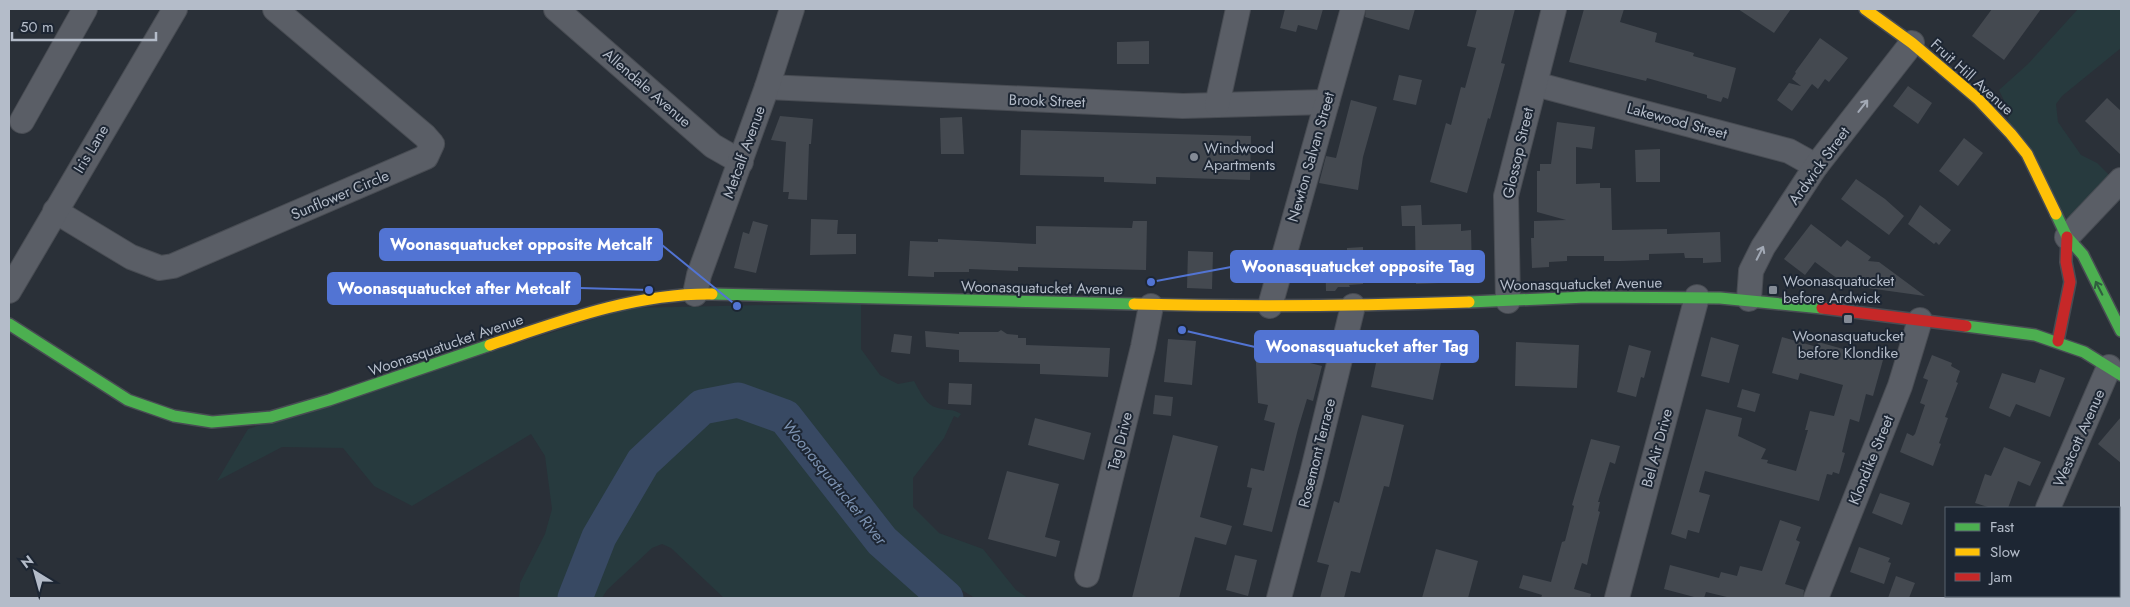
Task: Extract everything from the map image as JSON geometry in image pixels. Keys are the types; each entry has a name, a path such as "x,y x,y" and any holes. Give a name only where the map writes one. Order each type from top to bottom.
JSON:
{"street":[{"path":"22,121 85,9"},
{"name":"Iris Lane","path":"9,291 176,9"},
{"name":"Sunflower Circle","path":"55,211 130,257 160,268 173,266 426,157 432,144 425,136 275,9"},
{"name":"Allendale Avenue","path":"556,9 713,146 741,162"},
{"name":"Metcalf Avenue","path":"695,294 699,276 741,162 792,9"},
{"path":"1217,105 1238,9"},
{"name":"Newton Salvan Street","path":"1270,306 1354,9"},
{"name":"Glossop Street","path":"1508,300 1506,196 1554,9"},
{"name":"Fruit Hill Avenue","path":"1865,9 1912,43 1978,99 2027,154 2067,237 2083,255 2121,331"},
{"name":"Ardwick Street","path":"1749,300 1751,271 1763,247 1816,166 1912,43"},
{"name":"Lakewood Street","path":"1535,84 1789,151 1816,166"},
{"name":"Brook Street","path":"767,87 1126,104 1217,105 1327,102"},
{"path":"2067,237 2121,180"},
{"name":"Fruit Hill Avenue","path":"2058,341 2070,282 2066,262 2067,237"},
{"name":"Woonasquatucket Avenue","path":"9,324 128,400 174,416 212,422 272,416 329,400 588,312 663,297 695,294 1152,306 1353,306 1587,297 1698,297 1749,300 2035,334 2084,352 2115,371"},
{"name":"Bel Air Drive","path":"1617,598 1698,297"},
{"name":"Tag Drive","path":"1087,575 1152,306"},
{"name":"Rosemont Terrace","path":"1279,598 1312,474 1353,306"},
{"name":"Klondike Street","path":"1816,598 1900,386 1920,320"},
{"name":"Westcott Avenue","path":"2048,507 2115,371"}],"green space":[{"path":"2078,9 2121,9 2121,48 2062,96 2056,104 2058,122 2081,155 2097,163 2120,186 2075,231 2007,128 2009,111 1999,90 2028,64"},
{"path":"861,303 861,349 880,375 898,384 914,381 923,397 930,404 961,414 958,418 954,416 944,438 913,478 913,507 939,533 983,549 1016,590 1028,598 975,598 955,586 942,583 931,598 724,598 671,548 662,544 652,548 607,590 602,598 519,598 520,583 545,534 552,509 545,456 531,434 412,506 374,486 343,448 282,447 217,481 248,429 629,308"}],"water":[{"path":"882,541 959,598 926,598"}],"building":[{"path":"1285,9 1323,9 1317,30 1298,25 1296,32 1280,28"},
{"path":"1366,9 1415,9 1409,30 1365,17"},
{"path":"1477,9 1515,9 1501,63 1505,64 1467,193 1430,182 1446,123 1451,125 1461,87 1465,88 1476,48 1467,46"},
{"path":"1584,9 1624,9 1620,22 1657,33 1655,42 1694,53 1693,56 1736,68 1728,99 1723,97 1721,102 1707,98 1707,95 1647,78 1646,81 1569,62"},
{"path":"1738,9 1791,9 1774,33"},
{"path":"1992,9 2041,9 2004,60 1972,36"},
{"path":"1820,38 1848,58 1829,82 1825,79 1818,89 1812,84 1792,111 1777,100 1789,83 1801,86 1792,79"},
{"path":"1149,41 1149,64 1117,64 1117,42"},
{"path":"1399,75 1422,80 1416,105 1393,100"},
{"path":"1908,86 1932,103 1918,124 1893,106"},
{"path":"2107,98 2121,111 2121,155 2085,121"},
{"path":"1351,100 1377,107 1363,157 1358,190 1319,183 1326,156 1336,158"},
{"path":"780,116 813,119 811,144 809,144 807,200 788,199 789,192 783,192 786,142 771,140"},
{"path":"962,117 964,154 941,154 940,118"},
{"path":"1557,122 1595,127 1592,149 1576,147 1576,184 1600,183 1600,188 1611,188 1612,230 1667,229 1667,234 1720,232 1721,262 1703,263 1703,258 1685,258 1684,253 1649,254 1649,260 1621,261 1604,261 1604,256 1567,256 1567,261 1549,262 1549,267 1532,268 1531,238 1534,238 1534,221 1566,220 1537,212 1537,171 1540,171 1540,164 1551,164"},
{"path":"1021,130 1251,136 1250,180 1156,177 1156,184 1104,182 1104,177 1020,175"},
{"path":"1964,138 1983,153 1958,186 1939,171"},
{"path":"1660,149 1660,182 1636,182 1635,150"},
{"path":"1856,179 1885,199 1904,216 1889,235 1841,199"},
{"path":"1421,205 1422,225 1461,224 1461,231 1471,230 1472,270 1439,271 1439,283 1416,284 1415,226 1402,226 1401,206"},
{"path":"1920,205 1951,230 1939,245 1936,242 1934,244 1908,224"},
{"path":"811,219 838,220 837,234 856,234 856,254 810,255"},
{"path":"753,221 768,225 756,273 734,268 743,232 749,234"},
{"path":"1133,221 1147,221 1146,270 1018,267 1018,271 969,269 969,272 934,272 934,277 908,276 910,241 938,242 938,239 1036,244 1036,226 1132,228"},
{"path":"1811,224 1841,247 1847,240 1871,257 1868,261 1879,262 1925,296 1846,285 1815,262 1805,275 1784,259"},
{"path":"1363,247 1363,284 1338,287 1335,291 1326,291 1325,256 1347,255 1347,248"},
{"path":"1188,251 1213,252 1212,289 1187,288"},
{"path":"1001,330 1007,334 1018,335 1018,338 1026,338 1026,345 1110,348 1108,377 1040,374 1040,364 959,362 959,350 926,347 925,331 959,334 959,332 998,332"},
{"path":"894,334 912,336 910,354 891,352"},
{"path":"1711,337 1739,345 1729,383 1701,376"},
{"path":"1782,337 1817,347 1818,342 1883,360 1873,396 1866,394 1859,422 1850,419 1842,452 1845,453 1839,474 1833,472 1832,475 1827,474 1819,501 1705,471 1699,492 1710,495 1699,533 1688,530 1686,539 1671,534 1706,409 1742,418 1738,436 1766,449 1761,459 1768,460 1767,463 1796,471 1808,430 1805,430 1810,411 1834,416 1843,385 1800,373 1798,380 1772,373"},
{"path":"1168,339 1196,341 1192,385 1164,382"},
{"path":"1516,342 1579,345 1577,388 1515,386"},
{"path":"1278,343 1278,355 1322,366 1313,401 1307,399 1272,532 1243,525 1252,488 1247,487 1251,468 1264,471 1275,423 1264,420 1268,405 1258,403 1255,344"},
{"path":"1380,344 1442,358 1433,400 1371,387"},
{"path":"1629,345 1651,351 1644,378 1641,377 1636,397 1617,392"},
{"path":"1932,355 1952,363 1951,366 1960,371 1956,382 1958,383 1945,417 1948,418 1933,466 1900,452 1907,433 1913,436 1915,434 1925,405 1920,403 1928,380 1923,378"},
{"path":"2040,369 2065,378 2050,417 2016,404 2010,417 1989,408 2002,373 2035,383"},
{"path":"949,383 972,384 971,405 948,404"},
{"path":"1742,389 1760,394 1755,412 1737,407"},
{"path":"1155,395 1173,397 1171,416 1153,414"},
{"path":"1362,415 1404,425 1389,487 1384,486 1360,573 1351,571 1344,598 1320,598 1329,565 1317,562 1334,501 1339,503"},
{"path":"2121,417 2121,463 2098,444"},
{"path":"1035,418 1091,433 1084,460 1028,445"},
{"path":"1173,435 1218,446 1200,517 1232,526 1226,545 1195,537 1179,598 1132,598"},
{"path":"1591,439 1620,446 1615,464 1610,462 1598,502 1600,502 1598,511 1600,512 1587,565 1582,563 1574,589 1591,594 1590,598 1541,598 1542,595 1519,588 1523,575 1551,582 1562,542 1565,541 1574,506 1572,505"},
{"path":"2004,447 2041,462 2030,486 2018,481 2008,507 1988,507 1975,503 1985,474 1991,476"},
{"path":"1007,471 1059,484 1045,537 1060,541 1056,557 988,539"},
{"path":"1880,493 1910,503 1902,525 1872,513"},
{"path":"1780,520 1801,527 1796,540 1800,542 1785,584 1804,590 1803,598 1731,598 1706,592 1704,598 1698,598 1664,589 1670,565 1719,578 1721,572 1737,576 1740,566 1762,571"},
{"path":"1859,547 1890,558 1888,562 1891,563 1884,584 1850,572"},
{"path":"1436,549 1478,561 1468,598 1422,598"},
{"path":"1235,555 1257,560 1248,596 1226,590"},
{"path":"1896,576 1915,583 1909,598 1888,598"}],"waterway":[{"name":"Woonasquatucket River","path":"575,598 599,537 643,462 702,407 738,400 785,417 882,541 946,598"}],"traffic: fast":[{"path":"2056,214 2067,237 2083,255 2121,331"},
{"path":"712,294 1134,304"},
{"path":"1469,302 1587,297 1720,298 1822,308"},
{"path":"9,324 128,400 174,416 212,422 271,417 329,400 490,345"},
{"path":"1966,326 2035,335 2084,352 2121,375"}],"traffic: slow":[{"path":"1865,9 1912,43 1978,99 2011,134 2027,154 2056,214"},
{"path":"490,345 571,318 627,303 683,295 712,294"},
{"path":"1134,304 1302,306 1469,302"}],"traffic: jam":[{"path":"2058,341 2070,282 2066,262 2067,237"},
{"path":"1822,308 1966,326"}],"place":[{"name":"Windwood Apartments","path":"1194,157"},
{"name":"Woonasquatucket opposite Tag","path":"1151,282"},
{"name":"Woonasquatucket after Metcalf","path":"649,290"},
{"name":"Woonasquatucket before Ardwick","path":"1773,290"},
{"name":"Woonasquatucket opposite Metcalf","path":"737,306"},
{"name":"Woonasquatucket before Klondike","path":"1848,319"},
{"name":"Woonasquatucket after Tag","path":"1182,330"}]}
